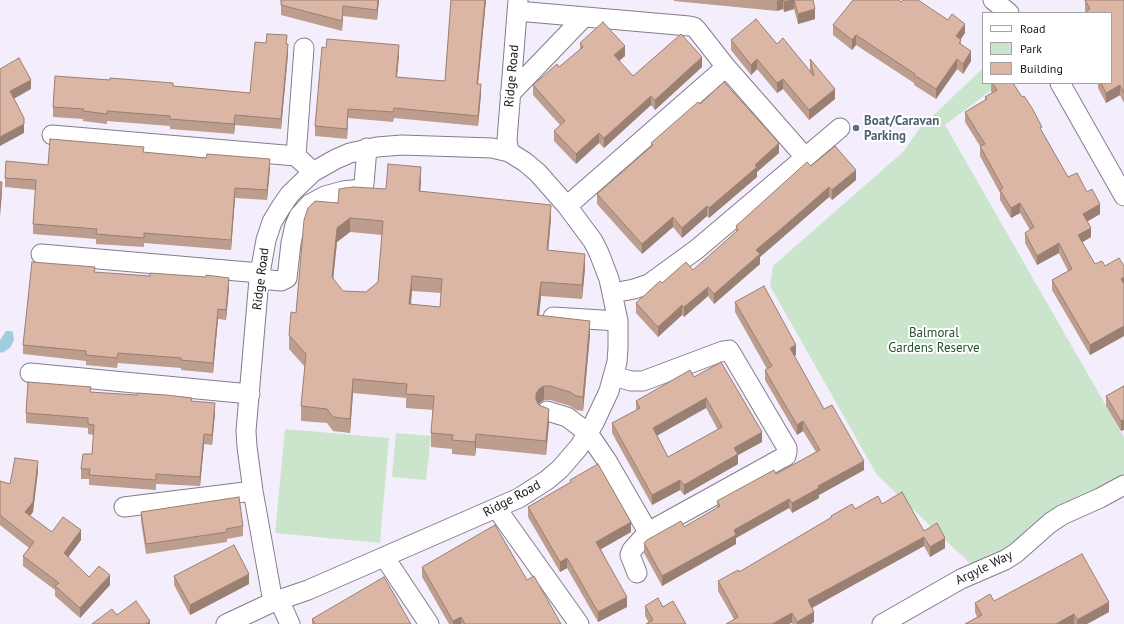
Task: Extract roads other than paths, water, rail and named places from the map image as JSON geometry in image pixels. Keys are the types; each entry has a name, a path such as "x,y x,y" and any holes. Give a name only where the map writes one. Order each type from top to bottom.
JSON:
{"street":[{"path":"993,0 1008,12"},
{"path":"518,5 584,17 689,26 697,30 726,67 805,157"},
{"name":"Ridge Road","path":"509,152 507,140 518,5"},
{"path":"510,94 584,17"},
{"path":"296,156 304,48"},
{"path":"567,206 726,67"},
{"path":"1061,84 1124,196"},
{"path":"613,293 634,289 649,284 656,279 697,249 840,128"},
{"path":"52,135 296,156 312,172"},
{"name":"Ridge Road","path":"226,624 276,601 308,590 385,558 519,498 548,480 570,458 588,433 604,404 613,376 618,348 618,321 613,293 605,266 584,227 538,173 526,162 509,152 492,148 388,145 367,148 350,153 336,158 312,172 290,194 272,222 266,240 259,276 246,431 253,491 276,601"},
{"path":"41,254 259,276 281,280 287,278 292,238 299,216 310,204 325,196 361,188 364,184 367,148"},
{"path":"553,316 618,321"},
{"path":"613,376 631,381 643,381 729,350 787,448 786,456 648,532 632,550 630,555 637,573"},
{"path":"30,373 250,394"},
{"path":"547,411 568,417 588,433 607,461 648,532"},
{"name":"Argyle Way","path":"882,624 961,578 1005,560 1016,553 1050,523 1062,515 1100,498 1124,485"},
{"path":"124,507 253,491"},
{"path":"497,509 579,624"},
{"path":"385,558 429,624"},
{"path":"276,601 290,624"}],"water":[{"path":"6,331 13,332 14,340 10,348 2,353 0,352 0,340"}],"place":[{"name":"Boat/Caravan Parking","path":"856,128"}],"park label":[{"name":"Balmoral Gardens Reserve","path":"934,340"}]}
